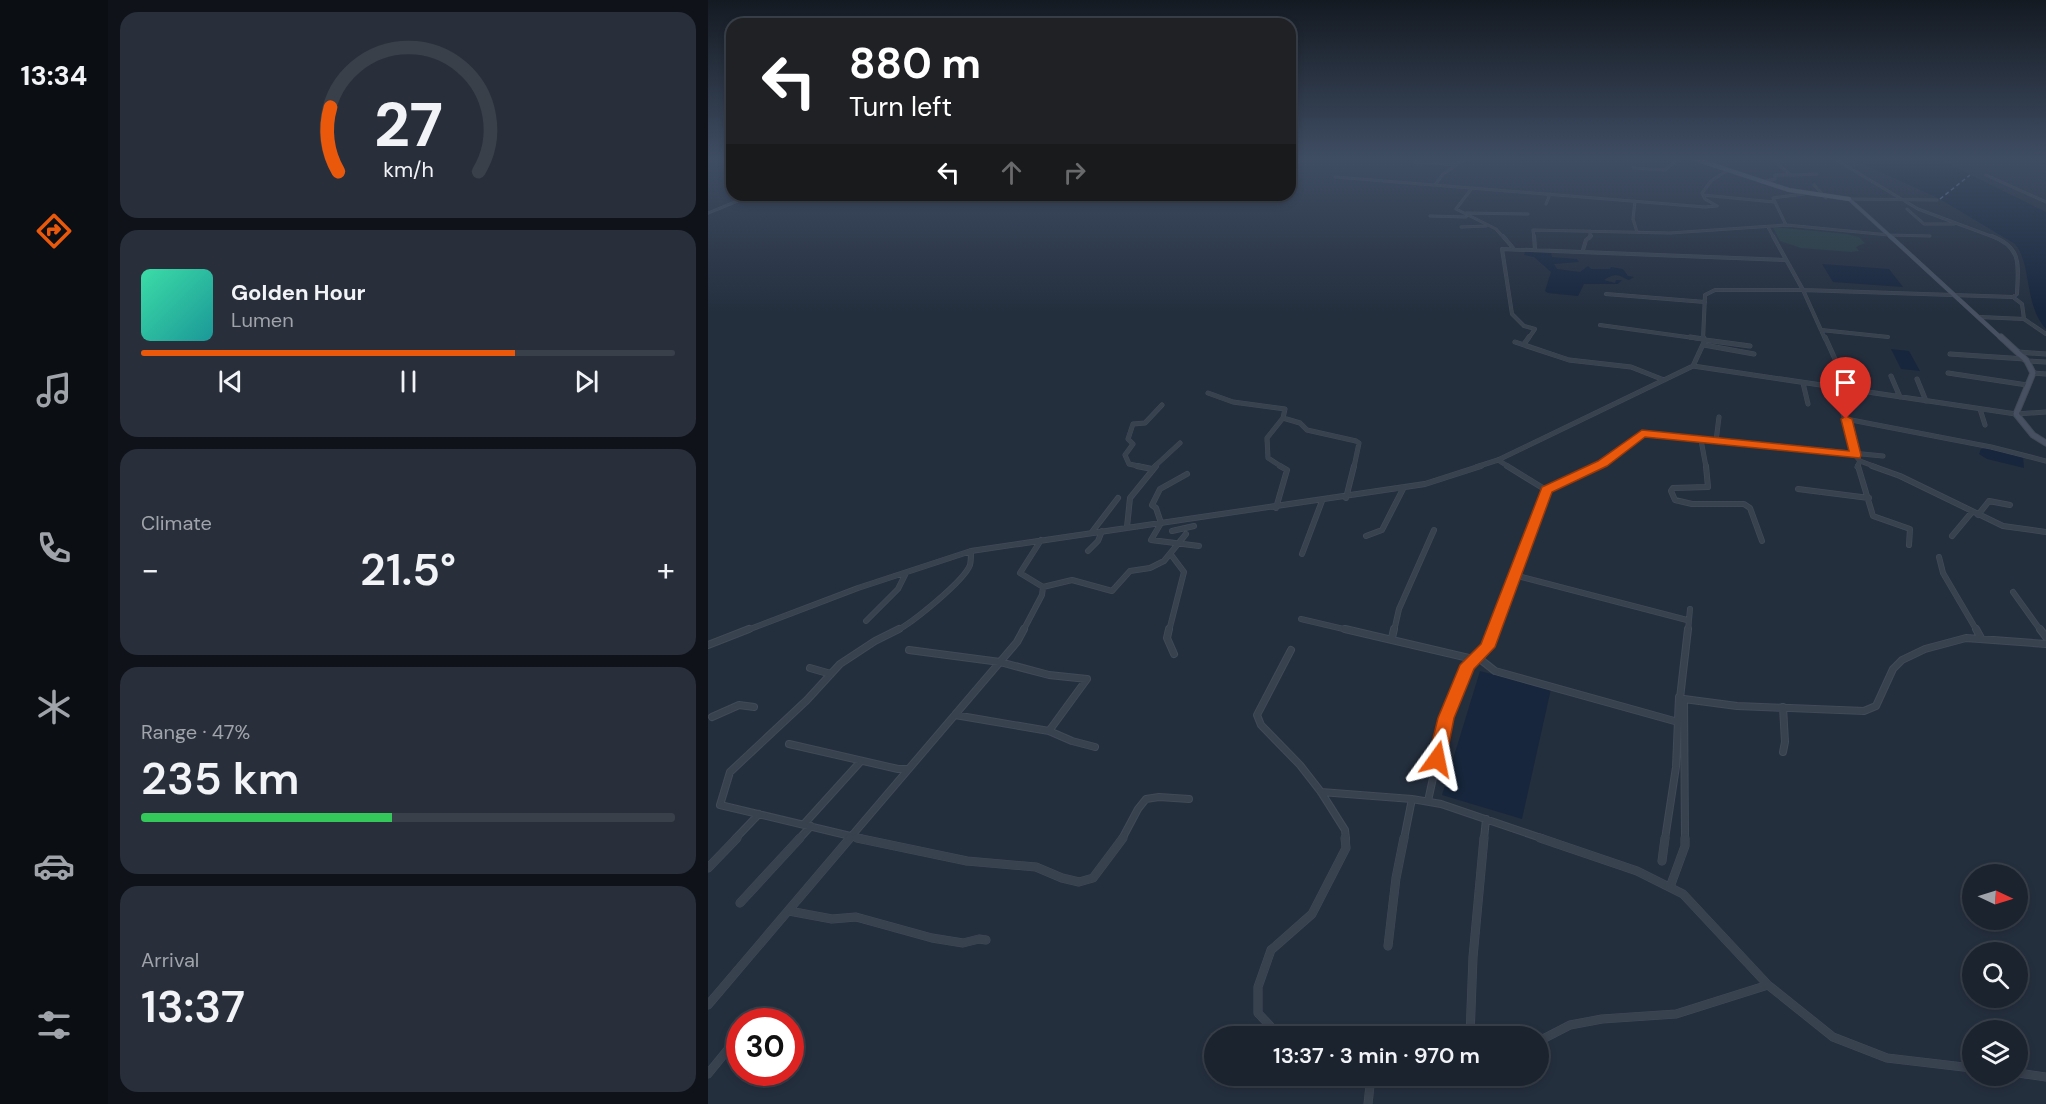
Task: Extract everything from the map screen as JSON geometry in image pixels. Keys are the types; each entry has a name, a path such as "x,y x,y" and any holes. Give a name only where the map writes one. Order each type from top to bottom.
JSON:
{"main road":[{"path":"1861,210 2026,360 2033,373 2016,414 2033,435 2046,443"}],"street":[{"path":"1457,210 1489,226 1507,239 1513,248"},
{"path":"1634,210 1633,219 1637,232"},
{"path":"1778,210 1786,225"},
{"path":"1908,210 1925,224 1957,224"},
{"path":"1919,210 1988,234 2013,250 2018,258 2017,294 2013,297"},
{"path":"1460,213 1528,214"},
{"path":"1430,216 1472,217"},
{"path":"1535,249 1533,230 1670,234 1786,225 1889,235 1930,236"},
{"path":"1461,227 1489,226"},
{"path":"1768,227 1803,290 1849,390"},
{"path":"1583,250 1586,240 1591,237 1590,231"},
{"path":"1524,345 1535,329 1520,323 1510,309 1505,257 1502,250 1513,248 1583,250 1786,260"},
{"path":"1693,366 1704,342 1705,296 1715,290 1803,290 2013,297 2022,304 2024,319"},
{"path":"1606,294 1705,302"},
{"path":"1980,317 2024,319 2046,334"},
{"path":"1600,325 1704,342 1754,354"},
{"path":"1821,330 1888,337"},
{"path":"1515,342 1569,360 1636,368 1664,380"},
{"path":"1704,342 1750,346"},
{"path":"2018,352 2046,354"},
{"path":"1950,354 2046,362"},
{"path":"708,645 858,588 971,551 1127,527 1346,498 1425,484 1498,460 1693,366 2016,414 2046,412"},
{"path":"1948,373 2027,385"},
{"path":"2033,373 2046,374"},
{"path":"1891,376 1900,397"},
{"path":"1917,379 1926,401"},
{"path":"1803,383 1808,404"},
{"path":"1836,388 1856,455 1860,461 1900,476 2003,526 2046,532"},
{"path":"1208,393 1233,402 1285,409 1283,418 1267,438 1268,458 1287,470 1276,508"},
{"path":"1152,469 1130,464 1125,455 1133,444 1128,439 1133,424 1145,423 1162,405"},
{"path":"1980,409 1986,425"},
{"path":"1716,441 1719,417"},
{"path":"1283,418 1300,423 1307,430 1359,443 1346,498"},
{"path":"1846,419 1991,447 2046,461"},
{"path":"1428,801 1446,718 1468,665 1487,647 1546,490 1602,463 1639,434 1883,456"},
{"path":"1701,440 1709,485 1707,487 1673,488 1671,491 1675,500 1692,504 1744,504 1750,508 1762,541"},
{"path":"1127,527 1130,498 1152,469 1180,443"},
{"path":"1498,460 1546,490"},
{"path":"1860,461 1857,468 1869,498 1873,516 1910,529 1909,545"},
{"path":"1186,474 1160,489 1152,505 1156,508 1161,523 1151,540 1199,546"},
{"path":"1366,536 1382,530 1403,489"},
{"path":"1798,489 1869,498"},
{"path":"1092,532 1118,498"},
{"path":"1302,555 1322,501"},
{"path":"1978,515 1989,501 2010,505"},
{"path":"1952,536 1972,512"},
{"path":"1169,542 1174,521"},
{"path":"1172,531 1194,526"},
{"path":"1392,638 1399,609 1434,530"},
{"path":"1088,551 1098,541 1102,531"},
{"path":"1041,540 1020,573 1043,587 1072,580 1113,591 1130,571 1148,570 1165,562 1172,556 1186,534"},
{"path":"971,551 970,565 964,574 924,612 908,626 875,641 840,664 756,749 730,772 720,805 904,849 967,861 1036,867 1062,878 1079,882 1093,878 1119,846 1138,809 1146,799 1159,797 1189,799"},
{"path":"1172,556 1184,572 1167,638 1174,654"},
{"path":"1939,557 1943,573 1981,638"},
{"path":"866,621 898,589 906,572"},
{"path":"1514,575 1687,620"},
{"path":"708,1005 1017,642 1034,614 1043,587"},
{"path":"2013,592 2046,637"},
{"path":"1662,861 1676,767 1687,620 1690,609"},
{"path":"1301,619 1474,657 1495,671 1678,722"},
{"path":"1681,698 1737,706 1864,711 1876,706 1893,669 1913,654 1953,641 1981,638 2046,644"},
{"path":"909,650 1000,662 1049,675 1087,680 1049,731"},
{"path":"1270,1026 1258,1013 1258,987 1271,950 1312,914 1346,848 1345,830 1322,792 1300,765 1261,725 1257,715 1291,650"},
{"path":"810,668 831,674"},
{"path":"1670,887 1685,846 1681,698"},
{"path":"709,717 739,705 754,707"},
{"path":"1783,707 1785,742 1783,752"},
{"path":"955,716 1049,731 1072,741 1095,747"},
{"path":"789,744 898,769 908,769"},
{"path":"740,903 861,761"},
{"path":"1322,792 1428,801 1637,871 1683,894 1768,985 1833,1037 1887,1058 1962,1067"},
{"path":"1389,946 1396,878 1412,799"},
{"path":"708,868 759,814"},
{"path":"1470,1026 1473,957 1486,819"},
{"path":"789,911 832,919 856,917 932,938 963,943 979,939 986,940"},
{"path":"1549,1036 1570,1025 1602,1019 1676,1014 1768,985"},
{"path":"708,1074 726,1051"},
{"path":"2028,1074 2046,1077"},
{"path":"1368,1104 1370,1086"}],"green space":[{"path":"1773,227 1847,234 1859,237 1865,243 1856,247 1859,251 1851,252 1801,248 1780,241"}],"water":[{"path":"1958,210 2041,210 2046,212 2046,329 2034,309 2024,262 2015,244"},
{"path":"1526,249 1551,251 1552,257 1577,259 1579,262 1554,264 1557,269 1580,272 1588,266 1591,269 1610,269 1611,267 1623,269 1628,276 1634,277 1629,280 1616,275 1604,280 1615,283 1616,280 1622,280 1618,284 1584,284 1578,296 1548,293 1545,291 1551,272 1534,257 1524,255"},
{"path":"1822,264 1889,269 1903,287 1833,282"},
{"path":"1891,349 1909,351 1920,371 1901,369"},
{"path":"1986,448 2023,456 2024,468 1987,459 1979,454 1981,449"},
{"path":"1480,671 1551,689 1522,819 1442,795"}],"route":[{"path":"1437,759 1446,718 1468,665 1487,647 1546,490 1602,463 1639,434 1856,455 1846,419"}]}
